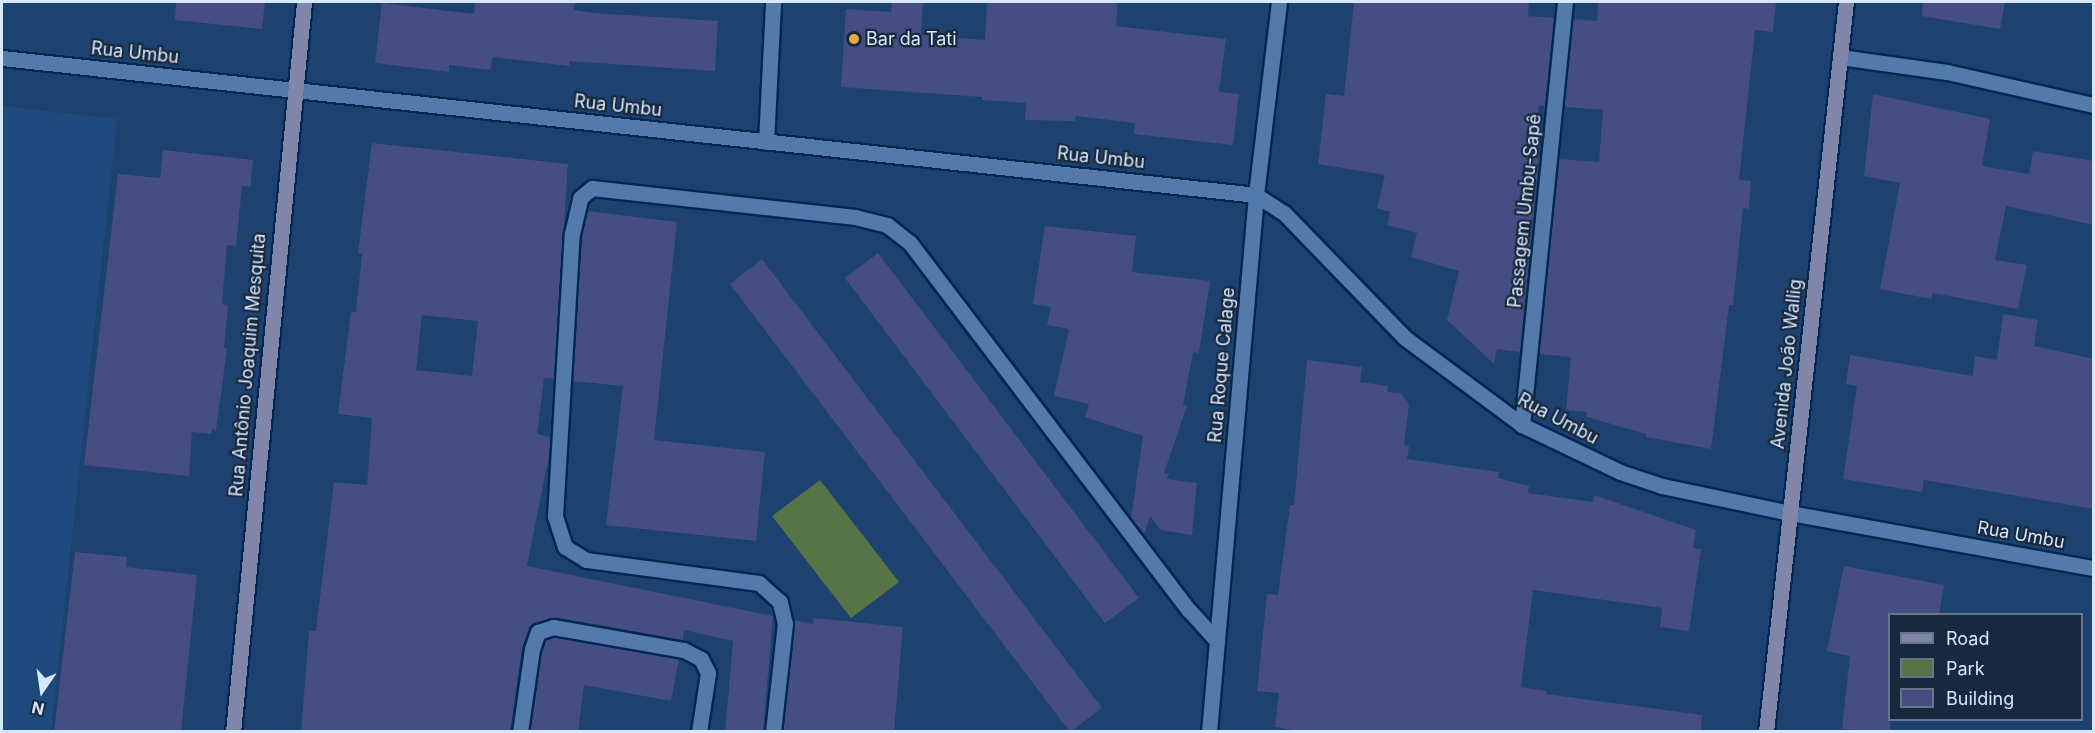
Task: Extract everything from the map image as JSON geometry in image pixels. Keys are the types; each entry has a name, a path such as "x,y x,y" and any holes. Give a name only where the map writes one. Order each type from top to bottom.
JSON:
{"main road":[{"name":"Rua Antônio Joaquim Mesquita","path":"233,732 293,91 304,2"},
{"name":"Avenida João Wallig","path":"1766,732 1846,2"}],"street":[{"path":"766,142 773,2"},
{"name":"Rua Roque Calage","path":"1209,732 1256,195 1279,2"},
{"name":"Passagem Umbu-Sapê","path":"1522,425 1565,2"},
{"path":"1840,57 1947,72 2094,105"},
{"name":"Rua Umbu","path":"2,58 1256,195 1284,213 1405,338 1522,425 1620,472 1662,486 1790,513 2094,568"},
{"path":"773,732 785,624 780,602 759,583 586,560 565,547 555,516 572,234 580,198 592,188 855,217 887,225 910,243 1189,610 1217,640"},
{"path":"520,732 532,649 538,632 553,627 684,650 701,659 708,672 699,732"}],"shaded area":[{"path":"2,106 117,119 51,731 2,731"}],"green space":[{"path":"820,480 899,582 851,618 772,516"}],"building":[{"path":"176,2 265,2 262,29 175,20"},
{"path":"475,2 575,2 574,10 594,13 718,21 715,71 569,61 569,66 493,57 490,70 449,65 449,72 375,63 382,3 474,14"},
{"path":"892,2 923,2 921,35 985,40 987,2 1118,2 1116,26 1226,39 1219,92 1239,94 1233,145 1134,134 1135,123 1076,116 1075,121 1025,120 1026,103 982,100 982,97 841,87 846,9 891,12"},
{"path":"1354,2 1529,2 1528,16 1554,18 1545,106 1539,105 1531,157 1539,158 1520,352 1497,349 1494,364 1447,320 1459,271 1411,257 1417,233 1387,225 1390,212 1377,208 1385,175 1318,164 1326,94 1344,96"},
{"path":"1598,2 1776,2 1773,32 1755,30 1739,180 1751,181 1749,209 1743,208 1733,305 1729,305 1711,449 1646,437 1646,434 1587,417 1587,412 1566,410 1571,357 1539,354 1559,159 1599,162 1603,110 1564,107 1573,19 1597,21"},
{"path":"1923,2 2005,2 2000,29 1922,16"},
{"path":"1873,94 1990,119 1982,166 2029,174 2033,151 2094,161 2094,225 2006,206 1995,260 2027,265 2018,309 1933,293 1931,299 1880,289 1900,183 1864,176"},
{"path":"372,143 568,164 554,379 544,378 537,434 550,437 549,456 527,566 773,616 763,732 725,732 733,641 684,630 683,640 554,617 529,629 522,648 510,732 301,732 309,631 316,631 334,482 367,485 372,418 338,414 351,312 356,312 362,254 358,253","holes":["422,315 478,321 472,376 416,370"]},
{"path":"163,150 253,160 250,187 242,186 236,246 227,245 222,304 228,305 224,348 227,349 216,430 212,429 211,434 192,432 189,476 84,465 118,174 160,178"},
{"path":"587,211 677,222 654,440 765,452 756,541 606,525 623,386 573,381 582,235"},
{"path":"1045,226 1136,236 1132,272 1210,281 1199,353 1193,352 1183,405 1187,406 1164,473 1169,473 1167,479 1197,483 1192,535 1161,530 1150,517 1144,534 1131,518 1143,436 1085,417 1089,404 1054,396 1069,329 1047,325 1051,307 1033,304"},
{"path":"878,253 1139,598 1105,623 845,278"},
{"path":"762,259 1102,708 1070,732 730,284"},
{"path":"2003,314 2038,320 2034,346 2094,359 2094,509 1924,480 1922,492 1843,479 1857,386 1846,384 1850,355 1973,376 1975,356 1997,360"},
{"path":"1307,360 1362,367 1360,382 1388,386 1387,392 1401,393 1409,404 1404,445 1409,446 1407,459 1499,472 1498,478 1529,486 1528,493 1593,502 1594,495 1696,530 1693,548 1701,549 1689,631 1660,627 1662,608 1533,590 1521,687 1547,691 1546,694 1702,715 1701,732 1306,732 1275,727 1279,693 1257,691 1267,594 1278,595 1290,505 1294,505"},
{"path":"75,552 127,557 126,567 197,575 181,732 54,732"},
{"path":"1844,566 1944,585 1939,613 1888,613 1888,721 1890,721 1890,732 1842,729 1850,656 1827,651"},
{"path":"814,618 903,627 894,732 783,732 794,620 813,624"},
{"path":"554,637 679,659 671,701 584,685 578,732 530,732 542,651 546,640"}],"place":[{"name":"Bar da Tati","path":"854,39"}]}
